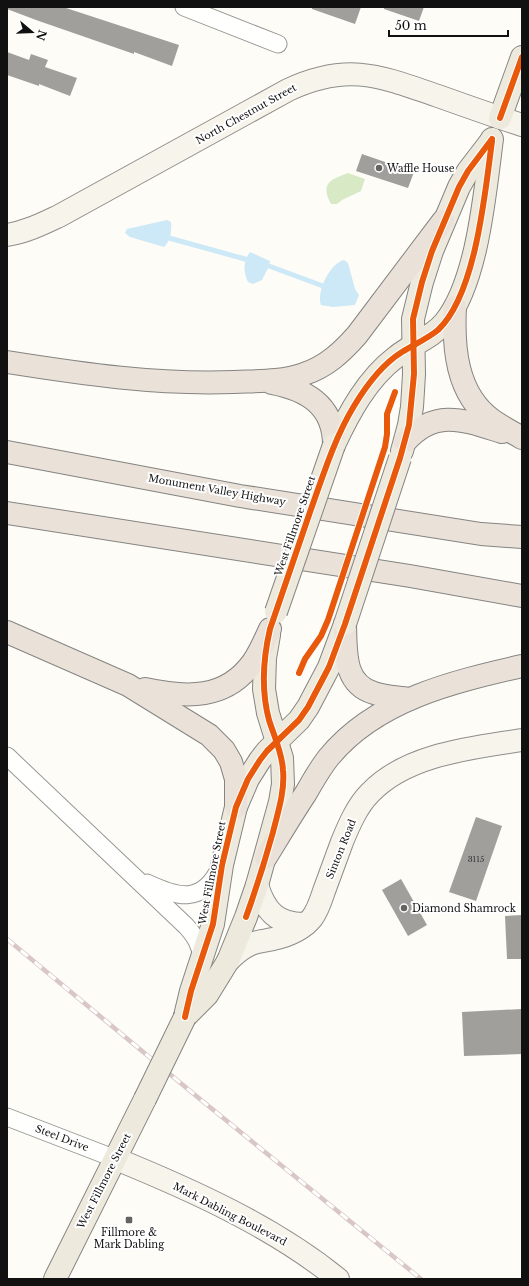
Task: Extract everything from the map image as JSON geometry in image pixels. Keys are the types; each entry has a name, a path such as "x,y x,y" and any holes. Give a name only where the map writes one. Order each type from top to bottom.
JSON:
{"highway":[{"path":"7,362 102,376 168,382 212,383 263,381 291,378 305,374 321,366 339,354 357,335 444,221"},
{"path":"455,307 454,339 460,370 466,387 479,407 489,418 522,438"},
{"path":"263,381 296,389 317,402 330,421 334,434 334,445"},
{"path":"402,450 412,433 427,423 449,419 475,424 522,438"},
{"name":"Monument Valley Highway","path":"7,452 248,497 481,534 522,537"},
{"path":"7,512 402,575 522,596"},
{"path":"128,685 166,693 185,695 202,694 221,689 234,681 247,669 257,655 273,621"},
{"path":"345,624 347,662 354,680 371,692 408,699"},
{"path":"7,632 128,685 209,735 228,756 234,770 236,807"},
{"path":"266,857 328,758 348,736 367,722 408,699 448,685 522,666"}],"main road":[{"name":"West Fillmore Street","path":"500,118 522,57"},
{"name":"West Fillmore Street","path":"59,1271 116,1159 185,1017 191,991 213,924 222,865 236,807 248,779 260,760 299,720 317,691 329,667 345,624 409,425 414,388 415,358 413,319 416,302 430,258 462,180 492,139"},
{"name":"West Fillmore Street","path":"185,1017 206,995 228,961 246,917 266,857 279,807 283,784 282,758 268,713 264,689 265,658 273,621 334,445 354,405 381,369 395,357 438,330 455,307 469,270 478,235 492,139"}],"street":[{"path":"184,7 278,44"},
{"name":"North Chestnut Street","path":"7,235 35,228 59,216 288,90 308,81 323,77 351,74 383,78 522,125"},
{"name":"West Fillmore Street","path":"492,139 500,118"},
{"name":"Sinton Road","path":"228,961 250,944 288,935 306,924 312,918 319,905 350,823 360,805 378,785 396,772 420,762 453,752 522,740"},
{"path":"7,756 135,876 192,932 200,947 202,960"},
{"path":"135,876 164,890 179,895 187,895 208,887 214,880 222,865"},
{"path":"257,885 269,910 277,917 289,923 306,924"},
{"name":"Steel Drive","path":"7,1117 116,1159"},
{"name":"Mark Dabling Boulevard","path":"116,1159 158,1177 255,1224 314,1260 338,1279"}],"green space":[{"path":"348,173 365,179 361,191 337,204 331,204 326,191 329,183 332,180"}],"water":[{"path":"167,220 171,222 171,232 168,242 164,247 130,237 125,233 127,229"},
{"path":"250,252 270,261 262,280 253,284 248,282 245,274 245,263"},
{"path":"344,260 348,263 355,289 359,295 355,305 333,307 321,305 320,299 322,286 325,279 334,266"}],"building":[{"path":"7,7 63,7 179,45 172,66 36,20 7,9"},
{"path":"312,7 361,7 355,24 312,9"},
{"path":"384,7 424,7 419,21 384,9"},
{"path":"7,52 29,60 31,54 48,60 45,67 77,78 70,96 39,84 39,86 7,75"},
{"name":"Waffle House","path":"362,154 414,172 408,188 356,171"},
{"path":"476,817 502,826 476,901 449,892"},
{"name":"Diamond Shamrock","path":"401,879 427,925 408,936 382,890"},
{"path":"522,915 522,959 507,959 505,916"},
{"path":"522,1009 522,1054 464,1056 462,1012"}],"waterway":[{"path":"169,238 245,259"},
{"path":"269,266 323,286"}],"railway":[{"path":"7,939 195,1095 421,1279"}],"cycle path":[{"path":"500,118 522,57"},
{"path":"185,1017 191,991 213,924 222,865 236,807 248,779 260,760 267,751 299,720 308,707 329,667 345,624 400,458 409,425 414,374 413,319 422,282 432,251 459,187 468,171 492,139"},
{"path":"246,917 270,843 279,809 283,786 281,757 266,709 264,686 264,663 270,629 329,458 354,406 369,384 387,363 394,357 438,330 451,314 461,293 477,242 492,141"},
{"path":"299,673 305,659 321,636 328,620 385,447 387,434 387,414 395,392"}],"place":[{"name":"Waffle House","path":"379,168"},
{"name":"Diamond Shamrock","path":"404,908"},
{"name":"Fillmore & Mark Dabling","path":"129,1220"}]}
